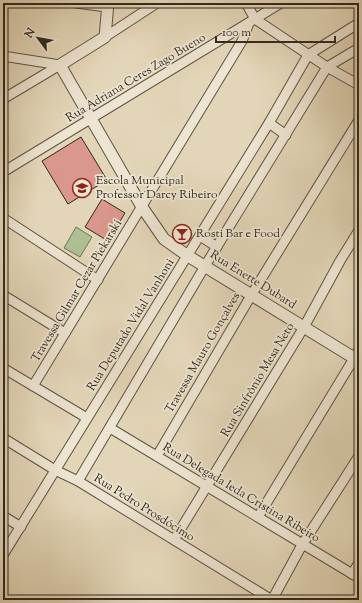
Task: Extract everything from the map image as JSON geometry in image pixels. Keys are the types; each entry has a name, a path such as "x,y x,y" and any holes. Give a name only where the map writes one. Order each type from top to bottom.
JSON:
{"street":[{"path":"76,3 108,5 105,37"},
{"path":"3,99 105,37 157,3"},
{"path":"246,3 252,21 327,68 359,85"},
{"name":"Rua Adriana Ceres Zago Bueno","path":"3,172 91,120 281,3"},
{"name":"Travessa Gilmar Cezar Piekarski","path":"33,386 242,41 252,21"},
{"name":"Rua Deputado Vidal Vanhoni","path":"3,555 188,256 269,123 308,55 359,23"},
{"path":"78,481 205,266 327,68 359,48"},
{"path":"3,56 60,64"},
{"name":"Rua Enette Dubard","path":"60,64 142,207 164,239 188,256 304,327 357,356"},
{"name":"Travessa Mauro Gonçalves","path":"157,456 252,294 359,120"},
{"path":"269,123 286,135"},
{"path":"3,218 98,280"},
{"name":"Rua Sinfrônio Mesa Neto","path":"174,540 304,327 340,261 359,230"},
{"path":"200,236 217,247"},
{"path":"3,295 65,333"},
{"path":"258,517 357,356"},
{"path":"3,368 87,418"},
{"name":"Rua Delegada Ieda Cristina Ribeiro","path":"110,428 302,545 356,576"},
{"name":"Rua Pedro Prosdócimo","path":"3,438 55,470 78,481 272,600"},
{"path":"272,600 302,545 359,456"},
{"path":"3,516 21,527"},
{"path":"356,576 359,563"}],"green space":[{"path":"76,227 92,237 80,257 64,248"}],"building":[{"path":"81,137 107,180 68,204 42,161"},
{"path":"102,199 125,213 108,241 85,227"}],"place":[{"name":"Escola Municipal Professor Darcy Ribeiro","path":"82,188"},
{"name":"Rosti Bar e Food","path":"182,234"}]}
